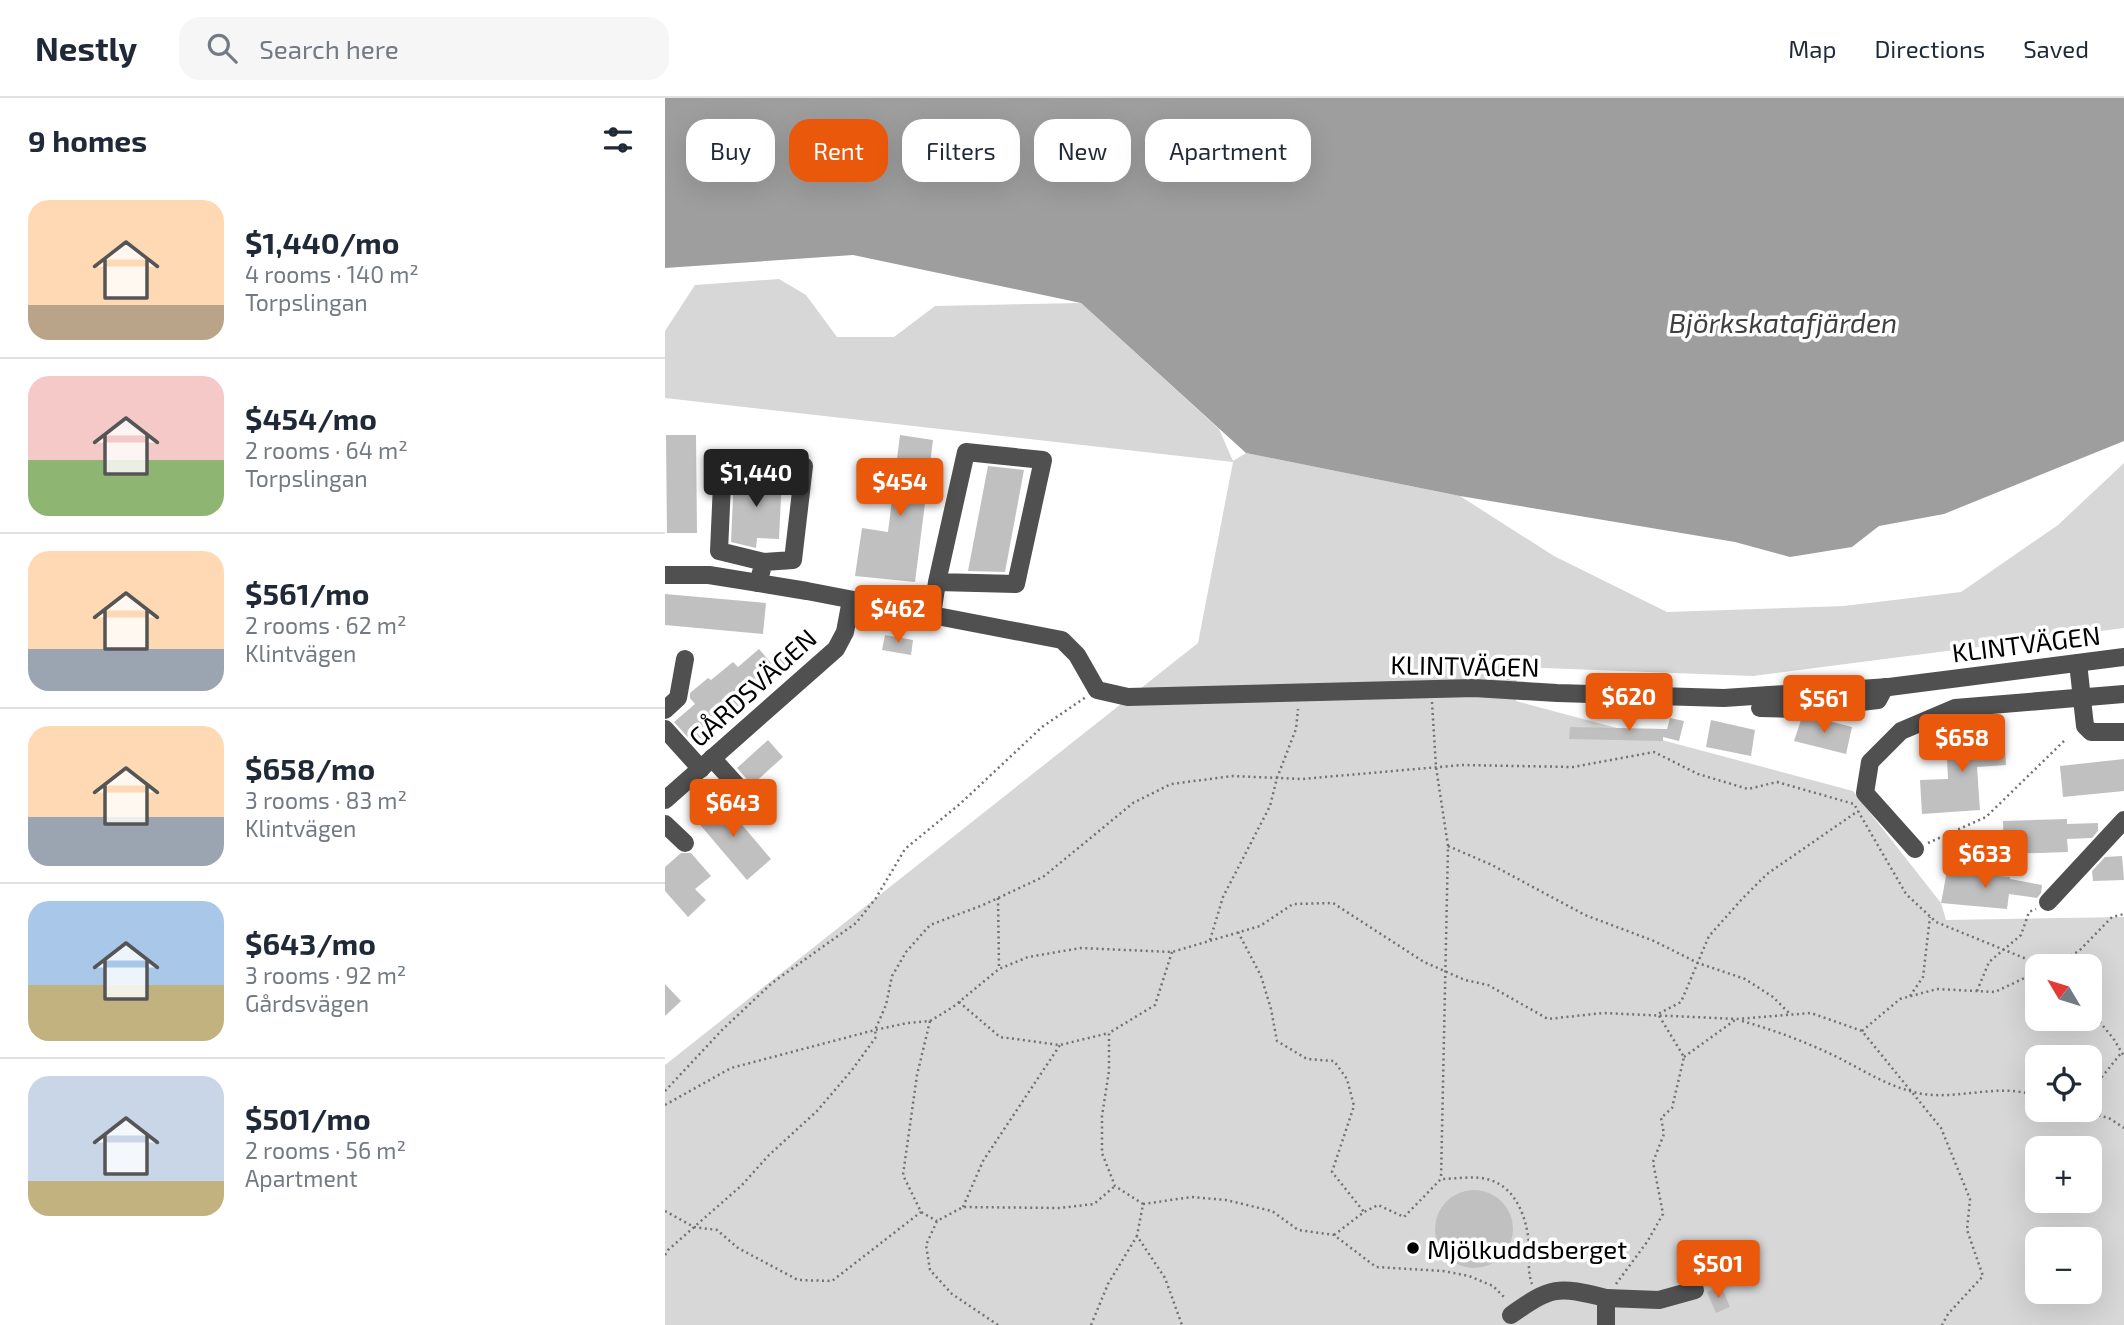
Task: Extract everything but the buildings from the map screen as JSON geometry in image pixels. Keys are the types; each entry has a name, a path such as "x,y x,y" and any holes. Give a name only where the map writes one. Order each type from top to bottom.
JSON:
{"street":[{"path":"932,615 937,582 966,452 1043,460 1016,584 937,582"},
{"path":"723,461 804,466 793,560 764,562 719,551 723,461"},
{"path":"758,583 764,562"},
{"path":"665,575 709,575 758,583 1062,640 1077,655 1097,690"},
{"name":"GÅRDSVÄGEN","path":"665,800 836,649 845,632 852,600"},
{"name":"KLINTVÄGEN","path":"1097,690 1128,697 1474,688 1724,698 1885,687 2124,657"},
{"path":"665,710 678,698 685,659"},
{"path":"2078,663 2085,726 2091,733 2124,732"},
{"path":"1761,708 1800,709 1878,700 1885,687"},
{"path":"1915,849 1865,793 1870,762 1901,731 1955,708 2124,694"},
{"path":"665,729 760,811"},
{"path":"2048,902 2124,820"},
{"path":"665,824 685,843"},
{"path":"1511,1315 1548,1291 1561,1289 1607,1298 1659,1300 1695,1290"},
{"path":"1606,1325 1607,1298"}],"path":[{"path":"1334,1235 1364,1212 1378,1205 1404,1217 1441,1179 1448,846 1436,767 1431,688"},
{"path":"665,1091 722,1030 772,983 856,923 871,905 905,849 961,803 1042,727 1097,690"},
{"path":"1210,940 1223,897 1270,806 1277,778 1296,729 1299,691"},
{"path":"1915,849 1986,817 2064,741"},
{"path":"665,1255 742,1185 769,1155 817,1111 852,1070 876,1037 875,1030 892,976 906,952 930,925 1044,877 1133,803 1171,784 1233,776 1302,779 1462,765 1573,767 1654,752 1698,774 1748,789 1777,782 1854,804 1906,894 1935,922 2025,959"},
{"path":"1658,1014 1681,1002 1709,936 1767,874 1858,811"},
{"path":"1448,846 1584,915 1654,941 1698,963 1745,979 1773,997 1791,1015"},
{"path":"998,898 999,969"},
{"path":"1977,992 1989,962 2021,935 2029,912 2048,902"},
{"path":"665,1105 731,1068 875,1030 930,1021 959,1002 999,969 1028,957 1081,948 1172,952 1260,926 1293,904 1333,903 1424,961 1465,980 1488,985 1548,1019 1603,1013 1737,1019 1811,1013 1862,1031 1941,1128 1970,1199 1967,1230 1983,1276 1948,1314 1942,1325"},
{"path":"2074,954 2112,917 2124,914"},
{"path":"1910,996 1923,977 1930,917"},
{"path":"1238,932 1261,976 1277,1041 1307,1059 1334,1061 1347,1079 1354,1105 1332,1172 1364,1212"},
{"path":"959,1002 1000,1037 1060,1045 1109,1033 1155,1005 1172,952"},
{"path":"1862,1031 1900,999 1937,989 1995,992 2025,978"},
{"path":"1658,1014 1684,1057"},
{"path":"1607,1298 1663,1214 1653,1162 1664,1134 1661,1118 1672,1108 1684,1057 1737,1019"},
{"path":"1737,1019 1781,1032 1912,1092 1959,1096 1992,1089 2025,1094"},
{"path":"930,1021 918,1075 903,1175 921,1212 937,1221"},
{"path":"2102,1025 2123,1054 2102,1075"},
{"path":"1109,1033 1109,1071 1102,1116 1102,1153 1115,1186 1143,1204 1192,1197 1226,1200 1272,1211 1298,1230 1334,1235 1375,1267 1443,1271 1469,1276 1493,1286 1506,1296 1511,1315"},
{"path":"963,1207 982,1160 1060,1045"},
{"path":"2102,1116 2124,1128"},
{"path":"1441,1179 1490,1180 1506,1188 1524,1217 1529,1237 1528,1273 1537,1297"},
{"path":"998,1325 952,1294 930,1270 926,1245 937,1221 963,1207 1059,1208 1094,1204 1115,1186"},
{"path":"1091,1325 1108,1284 1137,1236 1143,1204"},
{"path":"665,1211 694,1227 717,1230 738,1248 798,1280 832,1281 921,1212"},
{"path":"1137,1236 1165,1278 1182,1325"}],"shaded area":[{"path":"779,279 806,295 837,337 894,337 935,306 1081,303 1219,429 1233,461 1246,453 1460,496 1554,556 1667,612 1844,606 1961,592 2058,525 2124,463 2124,628 1753,676 1517,667 1516,701 1853,791 1941,903 1946,920 2124,917 2124,1325 665,1325 665,1065 1198,643 1233,462 665,398 665,331 695,285"}],"water":[{"name":"Björkskatafjärden","path":"665,98 2124,98 2124,441 1944,514 1879,526 1852,547 1790,557 1735,542 1460,496 1246,453 1081,303 853,255 665,268"}],"place":[{"name":"Mjölkuddsberget","path":"1413,1248"}]}
